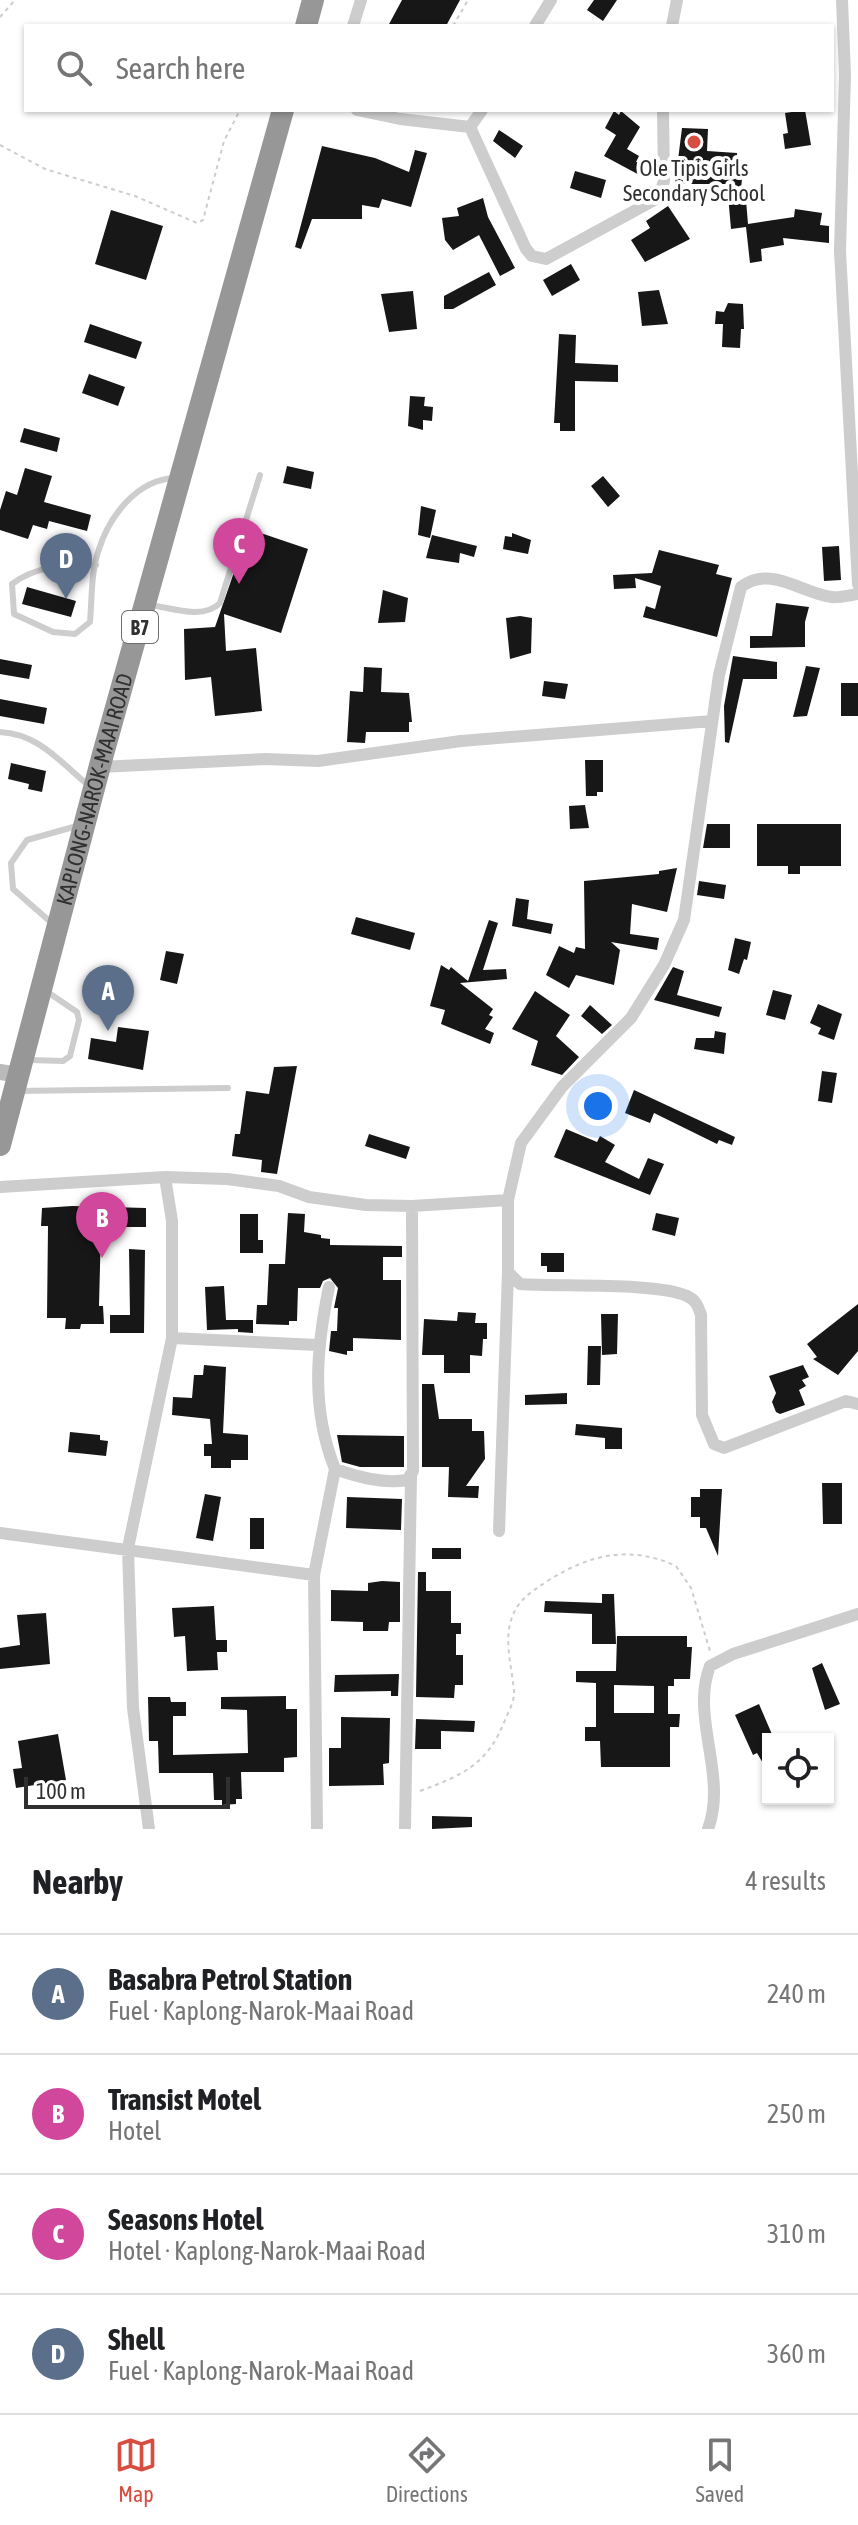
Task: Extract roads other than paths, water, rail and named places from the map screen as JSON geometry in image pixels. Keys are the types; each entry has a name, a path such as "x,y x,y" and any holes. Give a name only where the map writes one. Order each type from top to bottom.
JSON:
{"highway":[{"path":"307,24 313,0"},
{"name":"KAPLONG-NAROK-MAAI ROAD","path":"0,1145 14,1075 41,988 93,790 282,112"}],"street":[{"path":"354,24 361,0"},
{"path":"536,24 551,0"},
{"path":"672,24 677,0"},
{"path":"842,0 845,75 840,251 858,584"},
{"path":"367,112 470,127"},
{"path":"470,127 481,112"},
{"path":"470,127 526,249 532,256 546,259 658,198 664,181 663,112"},
{"path":"499,1531 508,1200 521,1143 562,1087 631,1018 679,937 719,675 741,587 748,581 779,579 833,597 858,594"},
{"path":"100,767 266,759 318,761 461,741 712,721"},
{"path":"0,1187 165,1177 227,1179 279,1186 309,1197 341,1202 412,1206 508,1200"},
{"path":"149,1829 133,1708 128,1548 172,1338 172,1221 165,1177"},
{"path":"405,1829 412,1206"},
{"path":"508,1272 520,1284 643,1288 678,1293 696,1301 701,1315 702,1415 714,1444 724,1448 846,1401 858,1404"},
{"path":"317,1829 314,1575 335,1469 320,1421 317,1345 329,1287"},
{"path":"172,1338 317,1345"},
{"path":"335,1469 379,1480 399,1481 411,1476"},
{"path":"0,1533 314,1575"},
{"path":"708,1829 713,1800 713,1763 704,1692 705,1678 713,1662 858,1614"}],"lane":[{"path":"147,605 197,612 216,608 260,475"},
{"path":"96,565 46,567 23,576 12,584 14,614 53,632 75,634 90,622 98,552 117,515 135,492 158,479 180,478"},
{"path":"0,732 18,735 53,752 93,790"},
{"path":"57,928 19,898 10,880 11,863 27,840 84,824"},
{"path":"14,1075 63,1061 70,1056 79,1020 77,1012 41,988"},
{"path":"14,1075 228,1088"}],"place":[{"name":"Ole Tipis Girls Secondary School","path":"694,142"},
{"name":"Seasons Hotel","path":"239,584"},
{"name":"Shell","path":"66,599"},
{"name":"Basabra Petrol Station","path":"108,1031"},
{"name":"Transist Motel","path":"102,1258"}]}
